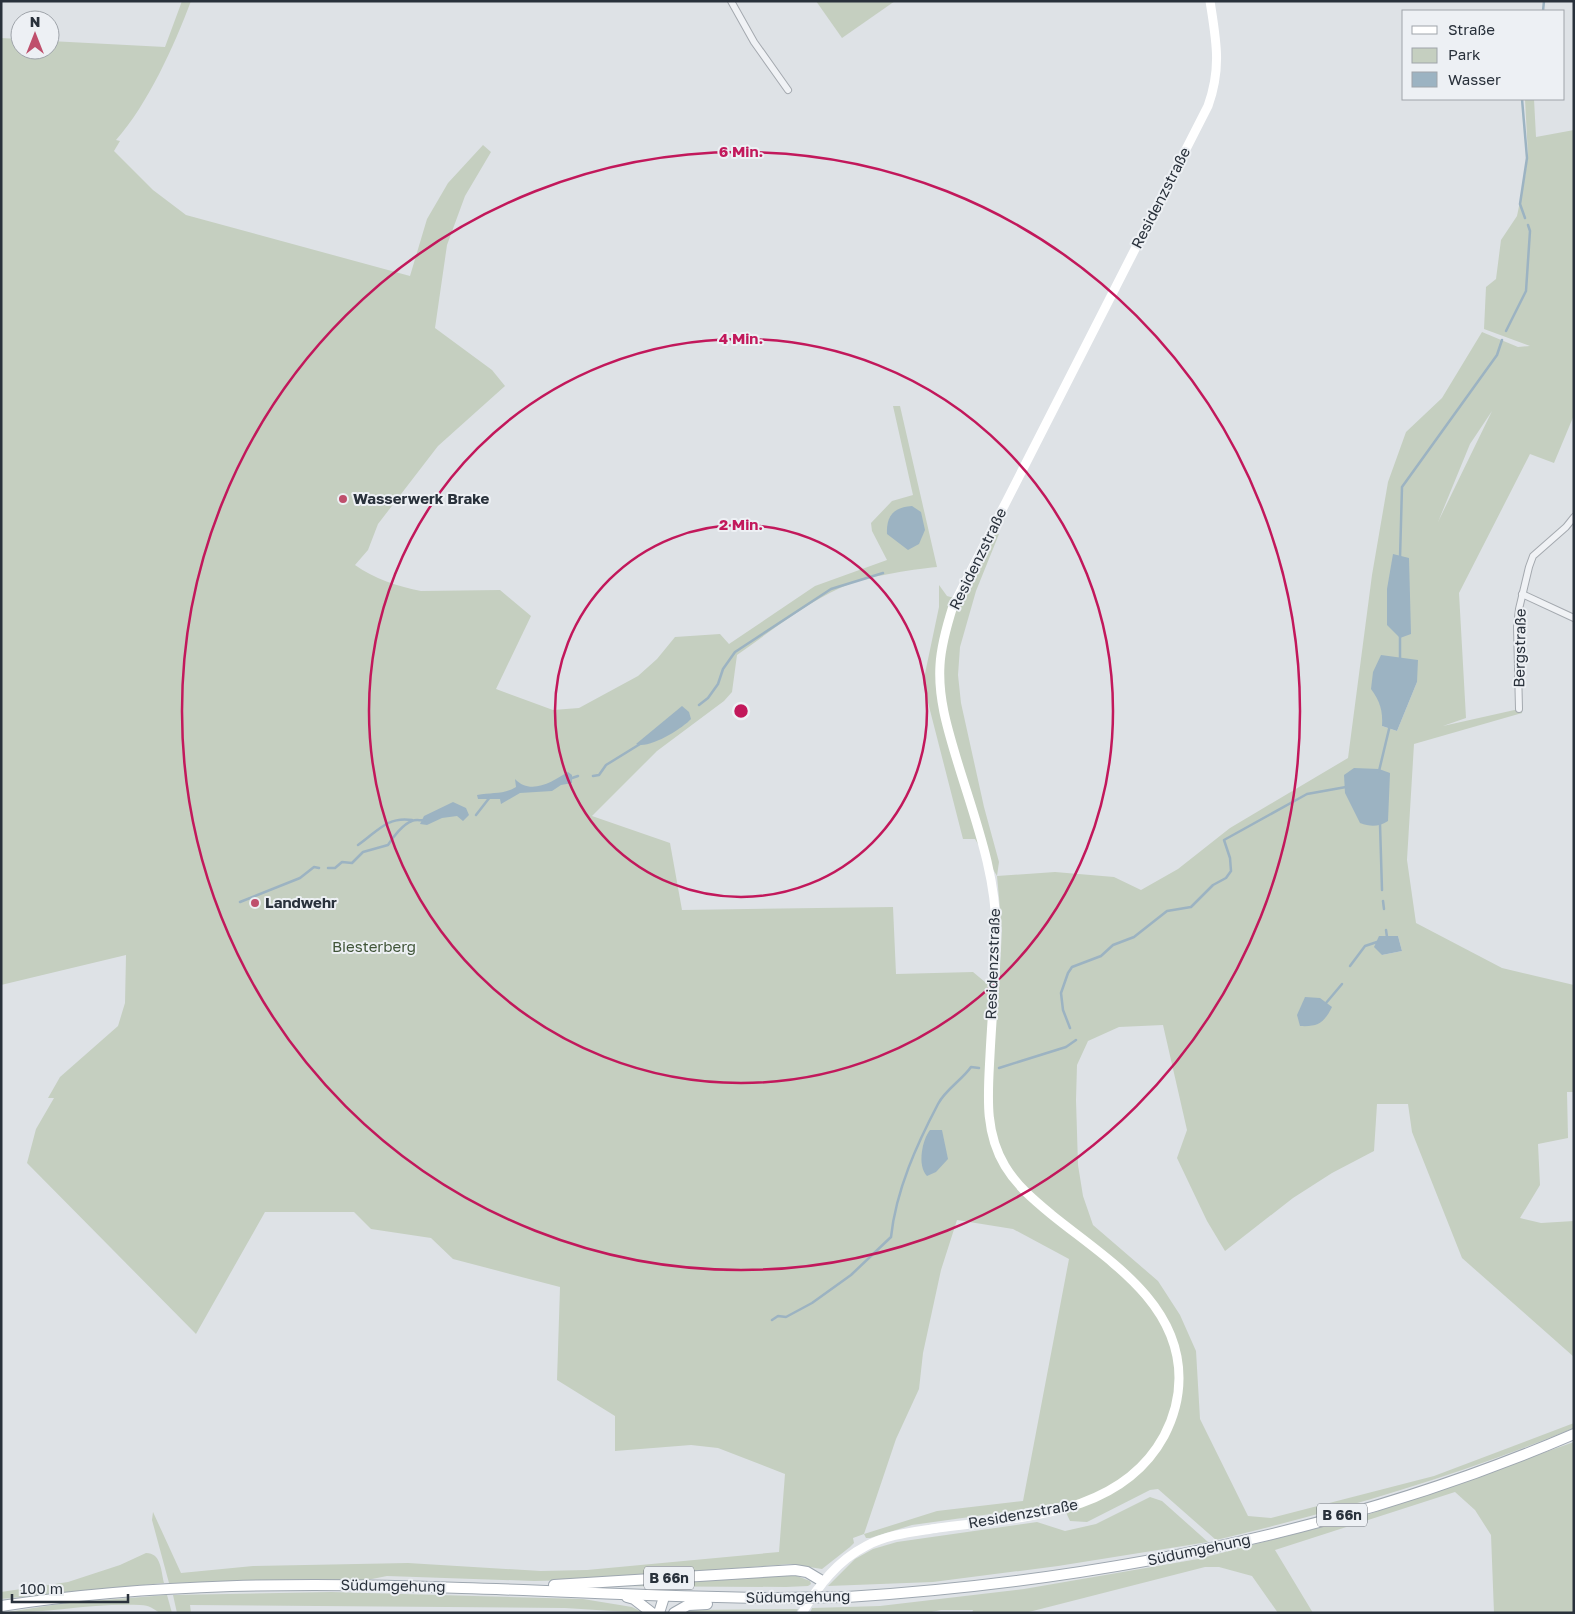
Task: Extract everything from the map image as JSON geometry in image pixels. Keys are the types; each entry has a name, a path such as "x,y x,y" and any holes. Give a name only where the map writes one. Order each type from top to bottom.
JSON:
{"main road":[{"name":"Residenzstraße","path":"802,1613 822,1581 841,1562 856,1552 889,1537 1074,1507 1101,1497 1120,1484 1154,1453 1166,1432 1179,1397 1179,1362 1173,1339 1153,1302 1135,1282 1032,1199 1014,1181 997,1152 991,1132 987,1100 996,952 996,902 946,723 940,683 940,662 942,642 953,606 1208,106 1218,73 1216,40 1210,1"},
{"name":"Südumgehung","path":"1,1606 101,1594 203,1588 366,1586 664,1597 779,1598 848,1597 1033,1580 1197,1552 1255,1539 1429,1489 1574,1434"},
{"name":"B 66n","path":"513,1590 794,1570 807,1572 822,1581"},
{"name":"B 66n","path":"614,1594 634,1599 652,1613"},
{"name":"B 66n","path":"659,1613 664,1597"},
{"name":"B 66n","path":"674,1613 688,1605 717,1603 737,1598"}],"street":[{"path":"731,1 754,42 788,90"},
{"name":"Bergstraße","path":"1519,708 1517,627 1522,594 1533,556 1566,528 1574,517"},
{"path":"1522,594 1574,618"}],"green space":[{"name":"Biesterberg","path":"182,1 191,1 177,37 159,74 128,126 116,140 120,141 114,151 153,190 186,215 410,276 427,219 448,183 483,145 491,152 465,196 447,245 435,328 492,370 505,386 438,446 378,524 368,550 355,565 386,581 421,591 500,590 531,616 496,689 553,710 579,708 638,676 657,659 675,637 720,634 729,644 815,586 887,560 872,531 871,523 892,501 913,495 893,406 900,406 937,567 875,577 840,588 800,611 737,655 732,692 724,701 657,751 592,816 670,843 682,910 893,907 896,974 973,972 991,987 999,986 1002,930 997,876 1055,872 1114,877 1141,890 1178,869 1230,828 1348,758 1372,575 1388,482 1406,432 1442,398 1482,332 1518,347 1530,346 1484,329 1486,287 1496,279 1501,240 1517,216 1525,177 1528,156 1525,100 1534,100 1536,137 1574,130 1574,415 1554,463 1530,454 1459,593 1466,718 1443,726 1519,709 1521,658 1522,713 1414,744 1407,860 1416,923 1502,968 1574,985 1574,1092 1567,1092 1568,1138 1538,1144 1540,1185 1520,1218 1541,1223 1574,1221 1574,1357 1462,1258 1412,1132 1408,1104 1377,1104 1374,1151 1332,1173 1293,1198 1225,1251 1207,1221 1177,1158 1187,1130 1163,1025 1119,1027 1088,1041 1077,1065 1076,1100 1078,1165 1083,1196 1093,1225 1158,1281 1180,1315 1196,1351 1200,1419 1248,1516 1271,1518 1434,1476 1574,1423 1574,1428 1442,1477 1307,1517 1216,1540 1158,1489 1150,1490 1087,1522 1070,1521 1062,1504 912,1525 870,1538 866,1538 864,1534 853,1538 854,1543 850,1547 822,1569 790,1564 582,1580 534,1581 387,1576 367,1580 169,1583 152,1520 153,1512 181,1573 253,1566 408,1563 541,1571 587,1570 779,1552 785,1474 718,1448 691,1445 615,1451 615,1416 557,1380 560,1287 453,1259 431,1238 371,1229 354,1212 265,1212 196,1334 27,1163 36,1129 54,1098 48,1098 60,1077 118,1026 125,1003 126,955 1,985 1,38 10,38 10,60 60,60 60,42 165,47","holes":["1492,411 1438,522 1470,444","1417,682 1397,731 1382,726 1383,713 1378,698","1379,936 1398,936 1402,951 1382,955","957,1220 1013,1229 1069,1259 1023,1501 937,1511 864,1534 896,1439 919,1389 923,1353 941,1270"]},
{"path":"816,1 895,1 842,38"},
{"path":"995,533 999,534 976,591 960,647 958,675 961,703 984,807 999,862 997,876 975,839 963,839 923,683 939,607 939,585 947,596 961,600"},
{"path":"1574,1442 1574,1613 1494,1613 1491,1535 1475,1510 1455,1492 1275,1550 1313,1613 1278,1613 1252,1576 1219,1567 1205,1567 1025,1613 972,1613 973,1610 941,1610 927,1613 810,1613 812,1608 880,1606 1024,1589 1198,1559 1364,1516"},
{"path":"1150,1497 1162,1501 1208,1542 1058,1566 933,1582 828,1586 855,1559 873,1549 897,1542 1037,1522 1065,1531 1096,1524"},
{"path":"146,1553 155,1556 157,1559 164,1583 1,1599 1,1592 68,1582 120,1565"},
{"path":"797,1576 810,1581 811,1584 808,1586 786,1587 604,1586"},
{"path":"331,1592 583,1599 632,1607 644,1613 565,1608 190,1605 191,1613 177,1613 173,1595"},
{"path":"167,1595 172,1613 160,1613 143,1605 122,1605 1,1613 66,1603"},
{"path":"798,1609 796,1613 683,1613 692,1610"}],"water":[{"path":"912,506 921,512 925,530 919,544 908,550 887,534 887,528 892,514 900,508"},
{"path":"1393,554 1409,558 1411,634 1400,638 1387,625 1387,589"},
{"path":"1381,655 1418,660 1417,682 1397,731 1382,726 1380,706 1371,689 1373,672"},
{"path":"682,706 689,712 691,719 687,723 657,741 649,744 636,744"},
{"path":"1354,768 1379,769 1390,773 1388,821 1374,826 1360,823 1345,793 1344,775"},
{"path":"568,772 572,775 572,783 561,785 552,791 520,793 501,804 500,799 478,799 477,795 511,790 516,787 515,779 521,784 535,787 549,783"},
{"path":"453,802 466,808 469,815 463,821 457,816 442,818 427,825 420,824 424,816"},
{"path":"1379,936 1398,936 1402,951 1382,955 1374,947"},
{"path":"1305,997 1320,998 1332,1007 1326,1017 1316,1025 1300,1026 1297,1015"},
{"path":"930,1130 942,1130 948,1159 936,1172 927,1176 921,1160 923,1146"}],"waterway":[{"path":"1543,10 1544,1"},
{"path":"1522,100 1527,158 1520,204 1525,218"},
{"path":"1506,331 1526,291 1530,231 1528,225"},
{"path":"1400,558 1402,487 1497,355 1502,340"},
{"path":"699,705 708,698 718,684 723,669 735,652 831,589 883,573"},
{"path":"1400,636 1400,658"},
{"path":"1379,771 1390,725"},
{"path":"593,776 599,775 606,765 640,744"},
{"path":"569,779 578,776"},
{"path":"1070,1028 1063,1010 1061,993 1072,967 1101,956 1113,945 1134,937 1167,911 1191,907 1213,885 1226,878 1231,871 1230,858 1224,840 1307,794 1346,787"},
{"path":"476,815 490,797"},
{"path":"358,845 389,823 403,819 412,820"},
{"path":"328,868 335,868 342,862 352,863 363,852 388,845 405,825 415,820 425,820"},
{"path":"1380,824 1382,890"},
{"path":"240,902 300,878 314,867 319,868"},
{"path":"1383,901 1384,909"},
{"path":"1386,930 1387,937"},
{"path":"1350,966 1365,946 1377,942"},
{"path":"1326,1003 1342,984"},
{"path":"999,1068 1066,1047 1076,1040"},
{"path":"772,1320 778,1316 786,1317 812,1303 851,1275 891,1237 898,1202 908,1168 938,1104 971,1067 979,1068"}],"place":[{"name":"Wasserwerk Brake","path":"343,499"},
{"name":"Landwehr","path":"255,903"}]}
